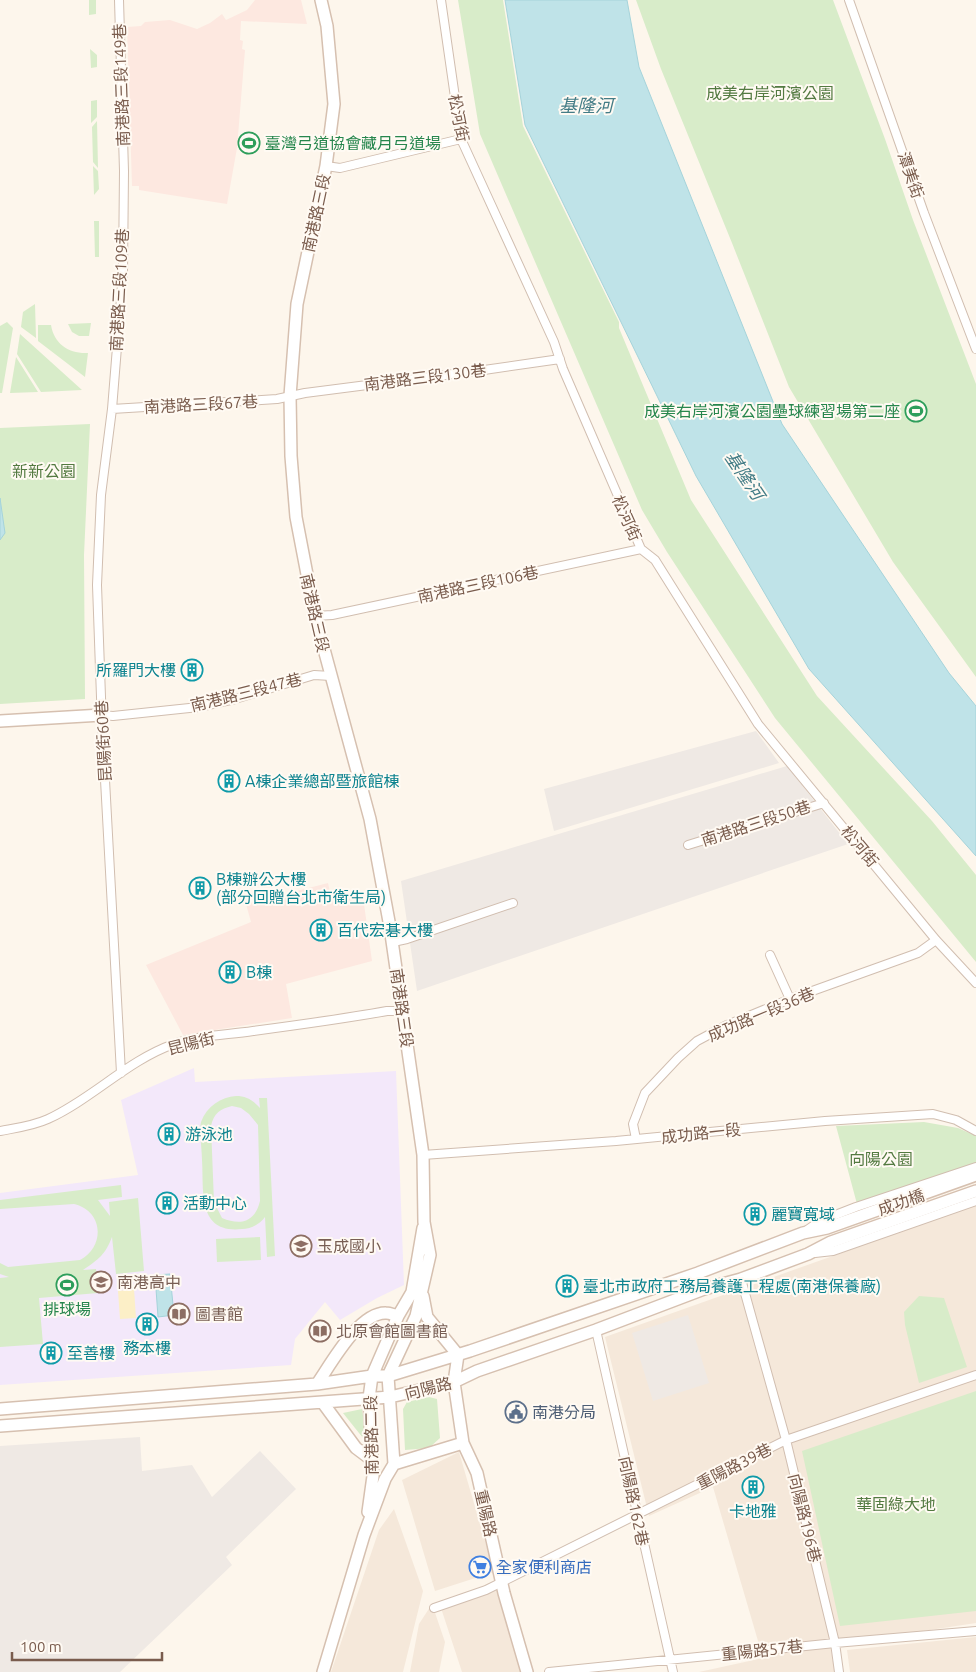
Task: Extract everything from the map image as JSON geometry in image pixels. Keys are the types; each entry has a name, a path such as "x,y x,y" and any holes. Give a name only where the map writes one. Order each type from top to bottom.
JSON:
{"main road":[{"name":"南港路三段","path":"321,0 327,26 334,104 326,166 297,304 290,396 291,456 296,518 315,616 370,819 393,942 423,1155 424,1222"},
{"path":"0,721 102,715"},
{"name":"成功橋","path":"827,1228 976,1175"},
{"name":"成功橋","path":"831,1242 976,1191"},
{"name":"南港路二段","path":"323,1672 364,1535 385,1479 394,1464 388,1376 416,1316 422,1293 430,1255 424,1222"},
{"name":"南港路二段","path":"364,1535 373,1476 370,1398 372,1376 398,1316 412,1292 424,1222"},
{"name":"向陽路","path":"0,1409 317,1384 372,1376 388,1376 458,1355 698,1273 803,1233 827,1228"},
{"name":"向陽路","path":"0,1426 390,1397 454,1382 477,1371 596,1330 704,1289 808,1254 831,1242"},
{"path":"422,1293 426,1316 458,1355"},
{"path":"317,1384 338,1353 362,1323 385,1313 398,1316"},
{"name":"重陽路","path":"458,1355 454,1382 463,1443 477,1473 502,1581 527,1672"},
{"path":"323,1403 356,1448 372,1460"},
{"path":"394,1464 463,1443"}],"street":[{"name":"南港路三段149巷","path":"119,0 124,170"},
{"name":"松河街","path":"441,0 461,139 554,342 641,549 655,560 758,724 936,940 976,983"},
{"name":"潭美街","path":"849,0 924,213 976,349"},
{"path":"326,166 340,168 461,139"},
{"name":"南港路三段109巷","path":"112,409 123,273 124,170"},
{"name":"南港路三段130巷","path":"290,396 322,390 560,359"},
{"name":"南港路三段67巷","path":"112,409 277,399 290,396"},
{"name":"昆陽街60巷","path":"112,409 101,495 97,584 121,1073"},
{"name":"南港路三段106巷","path":"315,616 341,613 641,549"},
{"name":"南港路三段47巷","path":"102,715 113,716 199,707 235,699 314,675 331,676"},
{"name":"南港路三段50巷","path":"688,845 824,803"},
{"path":"393,942 513,903"},
{"name":"成功路一段36巷","path":"636,1139 634,1124 645,1093 697,1041 727,1025 790,999 918,953 936,940"},
{"path":"770,955 790,999"},
{"name":"昆陽街","path":"0,1132 47,1120 151,1055 174,1044 402,1010"},
{"name":"成功路一段","path":"423,1155 636,1139 825,1121 933,1114 956,1120 976,1131"},
{"path":"803,1233 820,1221 976,1167"},
{"path":"808,1254 833,1251 976,1200"},
{"name":"向陽路196巷","path":"741,1278 786,1440 834,1643 839,1672"},
{"name":"向陽路162巷","path":"596,1330 673,1672"},
{"name":"重陽路39巷","path":"434,1608 486,1590 786,1440 976,1375"},
{"name":"重陽路57巷","path":"549,1672 834,1643 976,1631"}],"shaded area":[{"path":"255,0 301,0 307,24 241,21 240,40 243,41 242,49 245,50 237,148 227,204 139,190 139,186 132,186 127,27 141,26 145,22 170,20 197,29 210,23 222,14 226,20 247,10"},
{"path":"756,731 779,763 554,831 544,789"},
{"path":"787,766 848,844 417,991 401,881"},
{"path":"328,883 332,901 363,897 372,961 286,984 292,1018 183,1035 146,965 251,922 246,904"},
{"path":"194,1068 195,1082 396,1071 404,1285 377,1298 340,1320 325,1302 295,1339 291,1365 0,1385 0,1193 138,1175 121,1100"},
{"path":"976,1205 976,1623 830,1645 835,1672 699,1672 763,1658 713,1487 649,1516 605,1337"},
{"path":"688,1315 709,1383 653,1401 632,1333"},
{"path":"140,1437 142,1471 192,1465 212,1497 260,1451 296,1489 226,1557 232,1565 120,1672 0,1672 0,1446"},
{"path":"459,1452 494,1572 435,1591 402,1480"},
{"path":"394,1509 423,1591 403,1672 331,1672 379,1530"},
{"path":"497,1588 523,1672 462,1672 440,1605"},
{"path":"432,1604 445,1642 439,1672 410,1672 419,1624"},
{"path":"976,1637 976,1672 850,1672 847,1650"}],"green space":[{"path":"89,0 96,0 96,14 89,15"},
{"path":"458,0 503,0 523,126 619,322 619,328 691,500 817,696 932,821 976,875 976,962 775,718 667,552 642,510 480,134"},
{"name":"成美右岸河濱公園","path":"636,0 833,0 913,220 976,384 976,677 893,562 789,387 661,69"},
{"path":"90,49 97,55 97,67 91,68"},
{"path":"97,100 97,117 91,123 91,101"},
{"path":"97,121 98,168 93,162 92,127"},
{"path":"93,166 98,171 99,189 94,195"},
{"path":"94,221 99,221 99,257 95,257"},
{"path":"35,304 36,338 21,327 23,312"},
{"path":"7,322 13,328 2,393 0,393 0,326"},
{"path":"91,323 89,336 79,336 72,332 68,324"},
{"path":"38,325 51,325 55,338 69,350 88,353 85,377 38,341"},
{"path":"20,334 82,390 41,392 17,354"},
{"path":"16,357 38,392 10,393"},
{"name":"新新公園","path":"90,424 84,555 85,699 0,704 0,428"},
{"path":"240,1096 246,1098 260,1108 259,1098 267,1098 275,1256 267,1257 265,1217 258,1224 249,1228 227,1229 217,1225 210,1218 206,1208 200,1126 207,1111 215,1103 230,1097","holes":["232,1106 241,1108 258,1125 260,1201 255,1214 251,1218 235,1222 222,1218 214,1202 211,1126 214,1118 221,1110"]},
{"name":"向陽公園","path":"924,1122 958,1128 976,1136 976,1165 857,1204 836,1126"},
{"path":"121,1185 122,1197 98,1200 110,1216 109,1202 138,1198 144,1271 116,1274 112,1237 101,1256 83,1270 96,1269 98,1293 39,1298 43,1344 0,1347 0,1278 9,1277 0,1274 0,1263 8,1267 80,1260 94,1247 98,1230 96,1221 91,1214 84,1208 74,1204 0,1209 0,1200"},
{"path":"260,1237 261,1260 217,1262 216,1239"},
{"path":"919,1296 944,1298 967,1367 919,1383 905,1325 904,1312"},
{"name":"華固綠大地","path":"976,1391 976,1611 840,1626 802,1451"},
{"path":"429,1397 437,1399 440,1438 429,1448 405,1450 403,1409 407,1402"},
{"path":"362,1409 367,1443 343,1413"}],"sand":[{"path":"134,1289 136,1318 120,1319 118,1291"}],"water":[{"name":"基隆河","path":"505,0 627,0 639,67 782,424 949,673 976,706 976,856 809,669 696,476 525,125"},
{"path":"0,498 5,533 0,540"},
{"path":"170,1274 174,1315 158,1317 155,1275"}],"place":[{"name":"臺灣弓道協會藏月弓道場","path":"249,143"},
{"name":"成美右岸河濱公園壘球練習場第二座","path":"916,411"},
{"name":"所羅門大樓","path":"192,670"},
{"name":"A棟企業總部暨旅館棟","path":"229,781"},
{"name":"B棟辦公大樓 (部分回贈台北市衛生局)","path":"200,888"},
{"name":"百代宏碁大樓","path":"321,930"},
{"name":"B棟","path":"230,972"},
{"name":"游泳池","path":"169,1134"},
{"name":"活動中心","path":"167,1203"},
{"name":"麗寶寬域","path":"755,1214"},
{"name":"玉成國小","path":"301,1246"},
{"name":"南港高中","path":"101,1282"},
{"name":"排球場","path":"67,1285"},
{"name":"臺北市政府工務局養護工程處(南港保養廠)","path":"567,1286"},
{"name":"圖書館","path":"179,1314"},
{"name":"務本樓","path":"147,1324"},
{"name":"北原會館圖書館","path":"320,1331"},
{"name":"至善樓","path":"51,1353"},
{"name":"南港分局","path":"516,1412"},
{"name":"卡地雅","path":"753,1487"},
{"name":"全家便利商店","path":"480,1567"}]}
